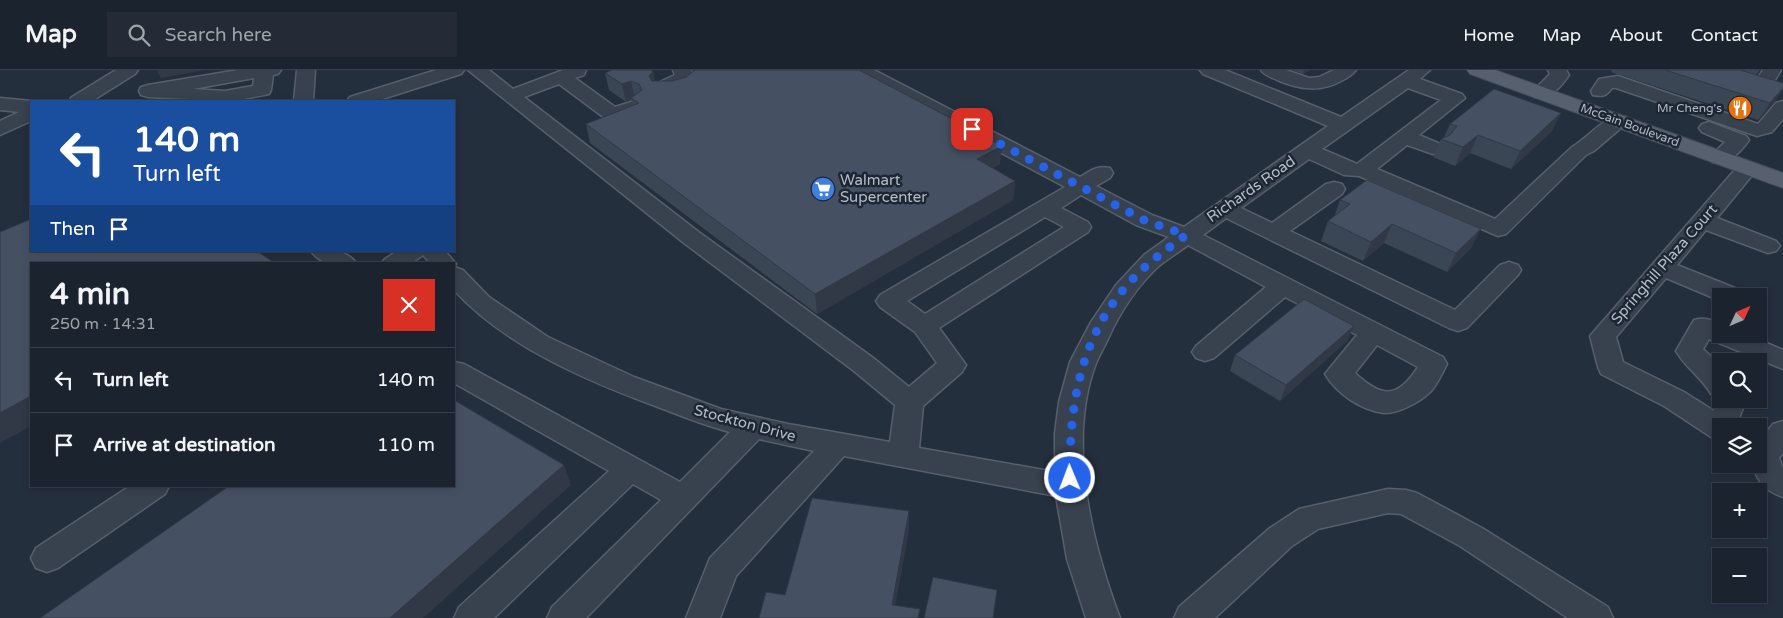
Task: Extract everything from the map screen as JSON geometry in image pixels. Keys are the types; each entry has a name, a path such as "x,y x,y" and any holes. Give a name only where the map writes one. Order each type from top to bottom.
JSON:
{"main road":[{"name":"McCain Boulevard","path":"1476,70 1783,181"}],"street":[{"path":"81,100 127,70"},
{"path":"266,70 262,90 225,97 148,91 196,83 266,70"},
{"path":"304,100 306,70"},
{"path":"360,100 455,70"},
{"path":"477,70 692,238 863,364 909,402"},
{"path":"510,96 580,70"},
{"path":"682,70 684,75 682,79 661,92 686,86 694,80 694,70"},
{"path":"860,70 1144,220 1186,235 1373,332"},
{"path":"879,80 902,70"},
{"path":"1209,70 1306,84 1328,82 1347,70"},
{"path":"1541,93 1558,79 1560,75 1558,70"},
{"path":"1362,170 1455,98 1414,76"},
{"name":"Richards Road","path":"1104,618 1085,566 1071,487 1069,440 1080,370 1103,319 1130,282 1152,260 1223,208 1414,76"},
{"path":"561,77 620,109"},
{"path":"1765,77 1783,97"},
{"path":"1263,79 1342,125"},
{"path":"1580,107 1600,91 1606,83 1618,82 1757,130"},
{"path":"1600,91 1680,117 1739,140"},
{"path":"0,104 30,107"},
{"path":"1719,158 1739,140 1764,128 1783,107"},
{"path":"0,129 30,114"},
{"path":"1405,137 1433,148"},
{"path":"1310,148 1352,170 1362,170 1498,229 1579,150"},
{"name":"Springhill Plaza Court","path":"1712,422 1674,399 1611,367 1602,336 1747,168"},
{"path":"903,456 909,402 953,365 924,326 889,301 1102,172"},
{"path":"1273,233 1334,189"},
{"path":"924,326 1080,227 1045,208"},
{"path":"1223,208 1458,322 1509,270"},
{"path":"1702,220 1768,246"},
{"path":"325,252 342,262"},
{"path":"396,262 412,252"},
{"path":"433,252 442,262"},
{"path":"1661,267 1712,288"},
{"path":"1205,352 1283,285"},
{"name":"Stockton Drive","path":"458,288 503,320 576,362 624,384 717,418 838,444 1071,487"},
{"path":"1712,329 1703,326 1689,351 1712,373"},
{"path":"1745,343 1783,360"},
{"path":"455,372 683,498"},
{"path":"564,618 753,427"},
{"path":"1767,448 1783,432"},
{"path":"703,618 722,568 838,444"},
{"path":"1767,467 1771,476 1783,485"},
{"path":"471,618 630,469"},
{"path":"47,558 153,487"},
{"path":"1191,618 1281,537 1310,518 1388,501 1406,502 1471,537 1596,618"}],"lane":[{"path":"1579,150 1588,147 1612,119"}],"building":[{"name":"Walmart Supercenter","path":"612,70 651,70 653,72 649,76 652,81 672,81 686,77 695,70 859,70 956,121 962,119 978,127 973,130 1002,146 977,159 1015,181 815,294 586,124 639,103 631,98 642,90 639,84 631,81 622,84 605,73"},
{"path":"1665,70 1740,70 1783,83 1783,88 1770,103"},
{"path":"1494,89 1561,113 1520,151 1478,135 1463,147 1441,139 1450,135 1457,126 1450,124"},
{"path":"1367,180 1481,229 1456,253 1392,224 1371,242 1328,221 1350,204 1340,200"},
{"path":"30,219 30,252 258,252 273,262 30,262 30,397 0,413 0,232"},
{"path":"1304,299 1354,326 1286,385 1235,355"},
{"path":"455,401 564,465 390,618 40,618 228,487 455,487"},
{"path":"812,498 909,511 892,605 920,609 918,618 759,618 766,592 785,595"},
{"path":"933,577 997,590 993,618 924,618"}],"tunnel":[{"path":"627,103 658,90"}],"place":[{"name":"Mr Cheng's","path":"1740,108"},
{"name":"Walmart Supercenter","path":"823,189"}],"route":[{"path":"972,129 1144,220 1186,235 1152,260 1130,282 1103,319 1080,370 1069,440 1070,478"}]}
